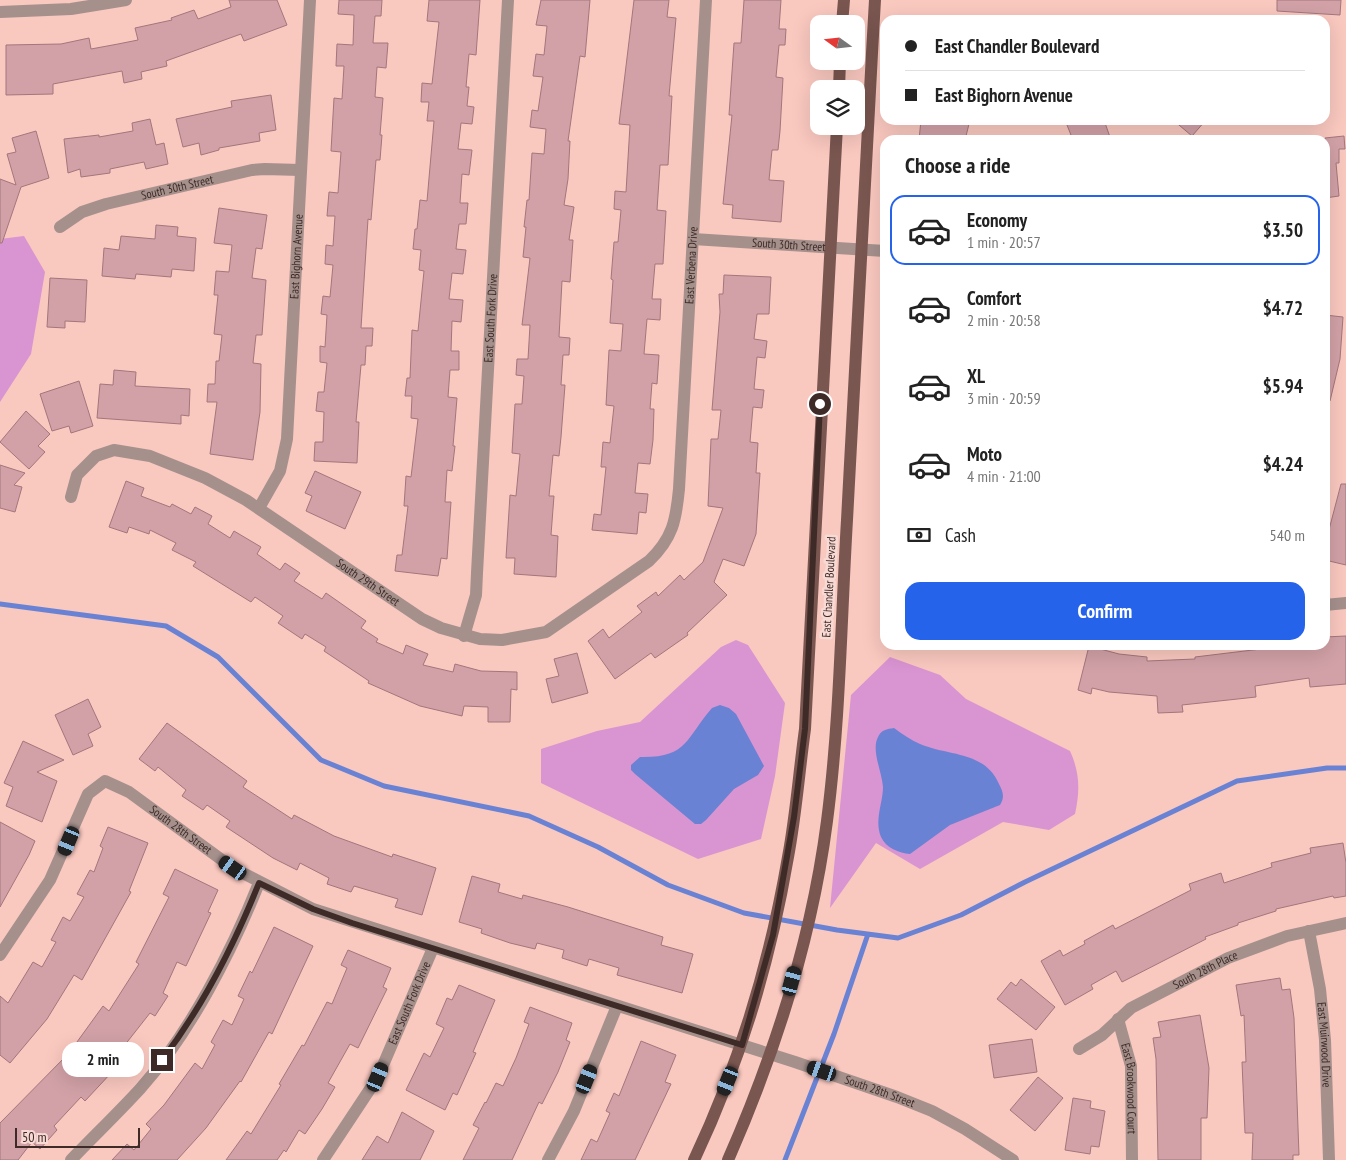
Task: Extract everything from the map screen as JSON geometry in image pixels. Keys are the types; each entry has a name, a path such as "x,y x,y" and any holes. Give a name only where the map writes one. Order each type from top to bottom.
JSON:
{"main road":[{"path":"843,15 844,0"},
{"name":"East Chandler Boulevard","path":"728,1160 770,1054 812,902 827,821 835,736 875,0"},
{"name":"East Chandler Boulevard","path":"694,1160 742,1045 773,935 782,889 805,729 828,248 835,135"}],"street":[{"path":"0,12 71,9 126,0"},
{"name":"East Bighorn Avenue","path":"259,508 280,472 287,439 310,0"},
{"name":"East South Fork Drive","path":"464,636 476,595 508,0"},
{"name":"East Verbena Drive","path":"672,530 679,488 706,0"},
{"name":"South 30th Street","path":"60,227 82,212 106,204 252,170 300,170"},
{"name":"South 30th Street","path":"693,239 880,251"},
{"name":"South 29th Street","path":"71,497 77,475 96,456 114,450 129,450 150,456 198,475 259,508 406,610 428,622 464,636 502,640 546,632 650,561 664,547 672,530"},
{"path":"1330,605 1346,603"},
{"name":"South 28th Street","path":"0,955 50,880 88,794 105,782 118,785 129,792 190,838 259,883 313,909 837,1076 932,1111 965,1129 1013,1160"},
{"path":"71,1160 141,1088 172,1046 238,936 259,883"},
{"name":"South 28th Place","path":"1079,1049 1102,1034 1131,1008 1228,958 1287,936 1346,923"},
{"name":"East Muirwood Drive","path":"1309,931 1320,989 1325,1040 1329,1160"},
{"name":"East South Fork Drive","path":"322,1160 378,1077 433,948"},
{"path":"548,1160 574,1111 617,1006"},
{"name":"East Brookwood Court","path":"1118,1019 1131,1066 1132,1160"}],"shaded area":[{"path":"24,236 45,272 31,354 0,402 0,239"},
{"path":"736,640 748,645 785,703 775,776 761,839 698,859 541,783 541,749 597,731 640,722 721,647"},
{"path":"890,657 940,675 966,699 1070,751 1076,767 1078,782 1075,814 1049,830 1003,822 920,869 876,843 830,908 851,695"}],"water":[{"path":"720,705 729,708 736,714 764,766 758,775 734,789 706,820 701,824 695,824 635,774 631,770 631,765 640,757 668,754 677,750 690,737 712,708"},
{"path":"894,728 920,744 965,756 985,766 993,773 1002,790 1003,797 1000,805 950,825 910,854 889,847 881,837 878,824 883,787 876,755 876,742 883,731"}],"building":[{"path":"229,0 277,0 287,25 244,41 241,34 166,61 167,66 141,72 142,79 124,83 122,71 53,84 53,94 6,95 6,45 61,44 89,38 91,49 138,40 135,28 172,20 171,18 194,10 198,19 231,7"},
{"path":"339,0 382,0 381,16 375,16 373,43 388,43 386,68 377,67 375,97 383,98 380,135 382,135 380,160 376,160 371,220 368,219 361,328 373,328 372,346 366,346 365,365 361,365 356,422 359,422 357,463 314,461 315,442 323,442 324,412 316,411 318,392 324,392 327,363 320,362 320,346 325,347 327,315 321,314 323,296 330,297 333,265 325,264 326,245 333,246 335,216 327,216 329,192 338,193 341,152 331,151 334,98 342,99 344,66 336,66 337,44 353,45 354,15 338,14"},
{"path":"429,0 480,0 476,55 469,54 466,87 469,87 467,106 474,107 472,124 461,123 458,149 472,150 469,175 462,174 460,203 468,203 466,224 459,224 456,249 466,250 463,274 452,273 449,299 463,300 461,322 452,321 451,351 459,351 459,370 450,370 448,397 457,398 453,446 455,446 452,471 447,470 445,502 451,502 447,559 441,558 438,576 395,571 397,555 402,555 408,506 404,506 406,476 411,477 418,419 411,418 412,396 405,396 407,378 410,378 412,330 418,331 424,271 419,270 421,250 413,249 415,229 417,229 420,200 427,201 434,121 427,121 429,102 421,102 422,83 432,84 439,22 427,21"},
{"path":"541,0 590,0 585,57 580,56 568,141 570,141 568,179 564,205 574,207 569,240 573,240 570,282 562,281 559,337 570,338 569,355 563,355 561,385 565,385 561,437 559,456 553,455 549,496 554,496 551,535 558,536 556,577 514,574 515,558 506,558 510,495 516,496 520,454 512,453 515,404 522,404 524,376 516,375 517,359 528,359 530,325 522,325 530,258 523,257 526,227 524,227 527,200 529,200 532,153 544,154 546,129 530,127 532,110 538,111 543,77 533,76 536,54 544,55 547,26 536,25"},
{"path":"634,0 669,0 667,17 676,18 669,96 672,96 668,165 660,165 657,210 666,211 663,264 655,264 652,299 661,299 660,320 647,319 644,354 659,355 657,384 652,383 650,409 654,409 653,440 650,464 638,463 635,493 648,494 646,513 639,512 637,534 592,530 594,514 601,515 606,467 601,467 603,442 610,443 614,406 606,405 609,350 621,351 623,324 610,323 613,280 611,279 614,242 618,242 621,210 614,209 615,191 626,192 630,125 619,124"},
{"path":"744,0 781,0 779,29 786,29 785,45 779,45 776,77 783,78 778,150 772,150 769,180 784,181 781,222 732,218 733,205 723,204 732,115 729,115 734,43 741,43"},
{"path":"1277,0 1341,0 1340,15 1277,11"},
{"path":"271,95 276,130 259,133 260,141 219,148 219,150 201,155 199,143 183,147 176,119 232,107 231,101"},
{"path":"150,119 156,145 164,143 168,164 146,169 144,162 110,169 110,173 81,177 80,169 68,173 64,139 99,135 99,137 133,131 132,123"},
{"path":"920,125 969,125 966,135 920,135"},
{"path":"1067,125 1106,125 1109,135 1071,135"},
{"path":"1179,125 1202,125 1191,135"},
{"path":"36,131 49,178 21,187 2,243 0,243 0,179 16,185 7,154 16,152 12,138"},
{"path":"1344,136 1345,149 1339,149 1339,163 1336,163 1339,196 1330,197 1330,137"},
{"path":"219,208 267,215 262,249 256,248 252,278 266,280 262,335 256,335 253,363 261,364 260,412 253,460 210,454 217,402 207,402 208,384 215,384 216,361 219,361 222,335 214,334 218,295 214,295 216,271 229,272 232,245 214,243"},
{"path":"156,225 178,227 177,236 196,238 194,271 172,269 171,277 136,274 135,279 102,276 104,248 119,250 121,236 155,239"},
{"path":"724,275 771,277 769,314 757,314 754,339 767,341 765,358 757,357 754,389 764,390 762,408 753,407 750,442 758,443 756,473 760,473 756,534 744,566 723,559 714,582 727,595 687,633 688,635 655,658 651,653 615,679 588,641 603,629 609,638 642,612 637,606 656,592 658,596 680,575 684,580 703,562 723,508 708,506 711,439 718,439 721,410 712,410 720,312 719,294 723,294"},
{"path":"50,278 87,280 85,322 65,321 65,328 47,327"},
{"path":"1330,316 1343,317 1340,359 1330,401"},
{"path":"114,370 136,372 135,386 190,389 189,416 181,415 181,424 97,418 100,384 113,385"},
{"path":"79,381 93,426 71,433 69,426 52,431 40,394"},
{"path":"26,411 50,434 38,446 45,452 29,469 0,442"},
{"path":"0,465 25,473 14,485 22,487 15,512 0,508"},
{"path":"315,471 361,492 345,529 306,511 312,496 305,493"},
{"path":"126,481 144,488 141,496 170,507 172,504 191,514 195,507 212,516 208,524 230,538 234,531 261,547 257,554 280,570 285,563 300,573 294,581 322,599 326,593 366,621 361,628 378,639 376,642 403,654 406,645 428,654 423,665 453,672 455,664 481,671 517,672 517,690 511,689 510,722 488,722 488,707 464,706 462,716 420,706 368,683 369,681 324,651 326,647 305,634 302,639 278,623 283,616 255,597 251,602 193,566 196,562 172,550 176,543 150,530 149,534 129,527 127,533 109,527"},
{"path":"1341,484 1346,484 1346,565 1330,561 1330,526"},
{"path":"1346,636 1346,684 1310,687 1309,678 1255,686 1256,697 1182,705 1183,712 1158,713 1157,696 1109,692 1092,688 1091,694 1078,690 1088,650 1104,650 1119,654 1147,657 1147,661 1195,659 1195,657 1253,650 1330,650 1330,637"},
{"path":"577,653 588,693 552,703 546,679 559,676 554,659"},
{"path":"88,699 101,727 88,734 93,746 73,755 55,715"},
{"path":"167,723 247,781 243,787 292,819 294,815 334,836 392,857 393,854 436,868 422,915 395,907 398,899 354,886 351,892 327,884 329,878 300,863 297,870 273,858 226,827 230,821 207,805 203,810 182,796 186,790 158,767 155,771 139,759"},
{"path":"23,741 64,760 37,772 57,781 42,822 6,806 13,787 4,783"},
{"path":"0,822 35,841 0,907"},
{"path":"108,827 148,843 129,891 131,892 82,980 74,975 47,1019 10,1063 0,1055 0,996 8,1003 33,962 42,967 56,942 51,940 63,917 70,921 84,897 77,894 90,870 94,872 103,848 100,846"},
{"path":"1343,843 1346,863 1346,896 1334,898 1333,896 1276,909 1276,911 1238,923 1238,925 1205,937 1206,939 1122,982 1116,971 1091,985 1093,989 1065,1005 1041,961 1060,950 1063,956 1085,944 1084,941 1113,925 1115,929 1191,890 1189,884 1221,873 1224,883 1272,867 1271,863 1311,853 1310,848"},
{"path":"175,869 218,890 208,912 211,913 186,966 177,962 163,993 168,996 155,1016 150,1013 124,1046 129,1049 112,1072 85,1101 81,1097 54,1126 57,1130 40,1149 32,1142 18,1160 0,1160 0,1123 69,1053 103,1006 109,1011 139,964 136,962 169,897 163,894"},
{"path":"472,876 500,884 498,892 522,899 523,895 568,907 663,937 661,945 693,954 682,993 617,975 619,968 589,959 587,966 562,958 564,950 537,943 535,949 510,943 481,933 482,929 459,922"},
{"path":"274,927 313,946 272,1034 269,1032 241,1082 206,1128 177,1160 112,1160 127,1144 134,1150 151,1129 146,1124 164,1105 195,1063 202,1069 215,1045 211,1042 223,1020 232,1025 244,999 238,996 250,971 252,973"},
{"path":"348,950 391,968 383,987 387,989 358,1048 350,1044 328,1083 335,1087 322,1109 305,1134 299,1130 286,1152 284,1150 277,1160 226,1160 247,1131 251,1134 281,1085 279,1084 302,1045 304,1046 327,1002 332,1004 347,968 341,965"},
{"path":"1280,978 1282,990 1290,989 1294,1018 1299,1155 1293,1155 1293,1160 1252,1160 1253,1133 1245,1133 1242,1062 1246,1062 1244,1015 1241,1016 1236,985"},
{"path":"1021,979 1055,1007 1036,1030 997,999 1011,982 1016,986"},
{"path":"459,985 495,1000 473,1052 476,1053 457,1095 453,1093 445,1110 406,1090 424,1053 430,1057 444,1028 436,1024 447,998 452,1000"},
{"path":"530,1007 572,1023 566,1040 570,1042 558,1072 542,1104 539,1102 512,1160 463,1160 479,1128 473,1125 496,1083 503,1086 516,1058 529,1024 524,1022"},
{"path":"1200,1015 1209,1068 1207,1118 1201,1118 1201,1160 1158,1160 1156,1059 1153,1038 1161,1037 1158,1022"},
{"path":"1032,1039 1037,1072 994,1078 989,1045"},
{"path":"641,1041 676,1055 665,1082 671,1084 635,1160 581,1160 591,1139 597,1142 610,1113 606,1111 614,1093 619,1096"},
{"path":"1038,1077 1063,1098 1035,1131 1010,1110"},
{"path":"1073,1098 1091,1101 1090,1108 1105,1111 1099,1147 1091,1146 1090,1154 1065,1150"},
{"path":"402,1112 434,1131 420,1160 362,1160 377,1136 388,1143"}],"waterway":[{"path":"0,604 166,626 218,657 321,760 384,786 529,816 598,847 668,885 744,913 837,930 898,938 961,915 1025,882 1237,781 1327,768 1346,768"},
{"path":"785,1160 834,1034 868,934"}],"route":[{"path":"162,1060 238,936 259,883 313,909 352,923 742,1045 773,935 788,856 805,729 820,404"}]}
